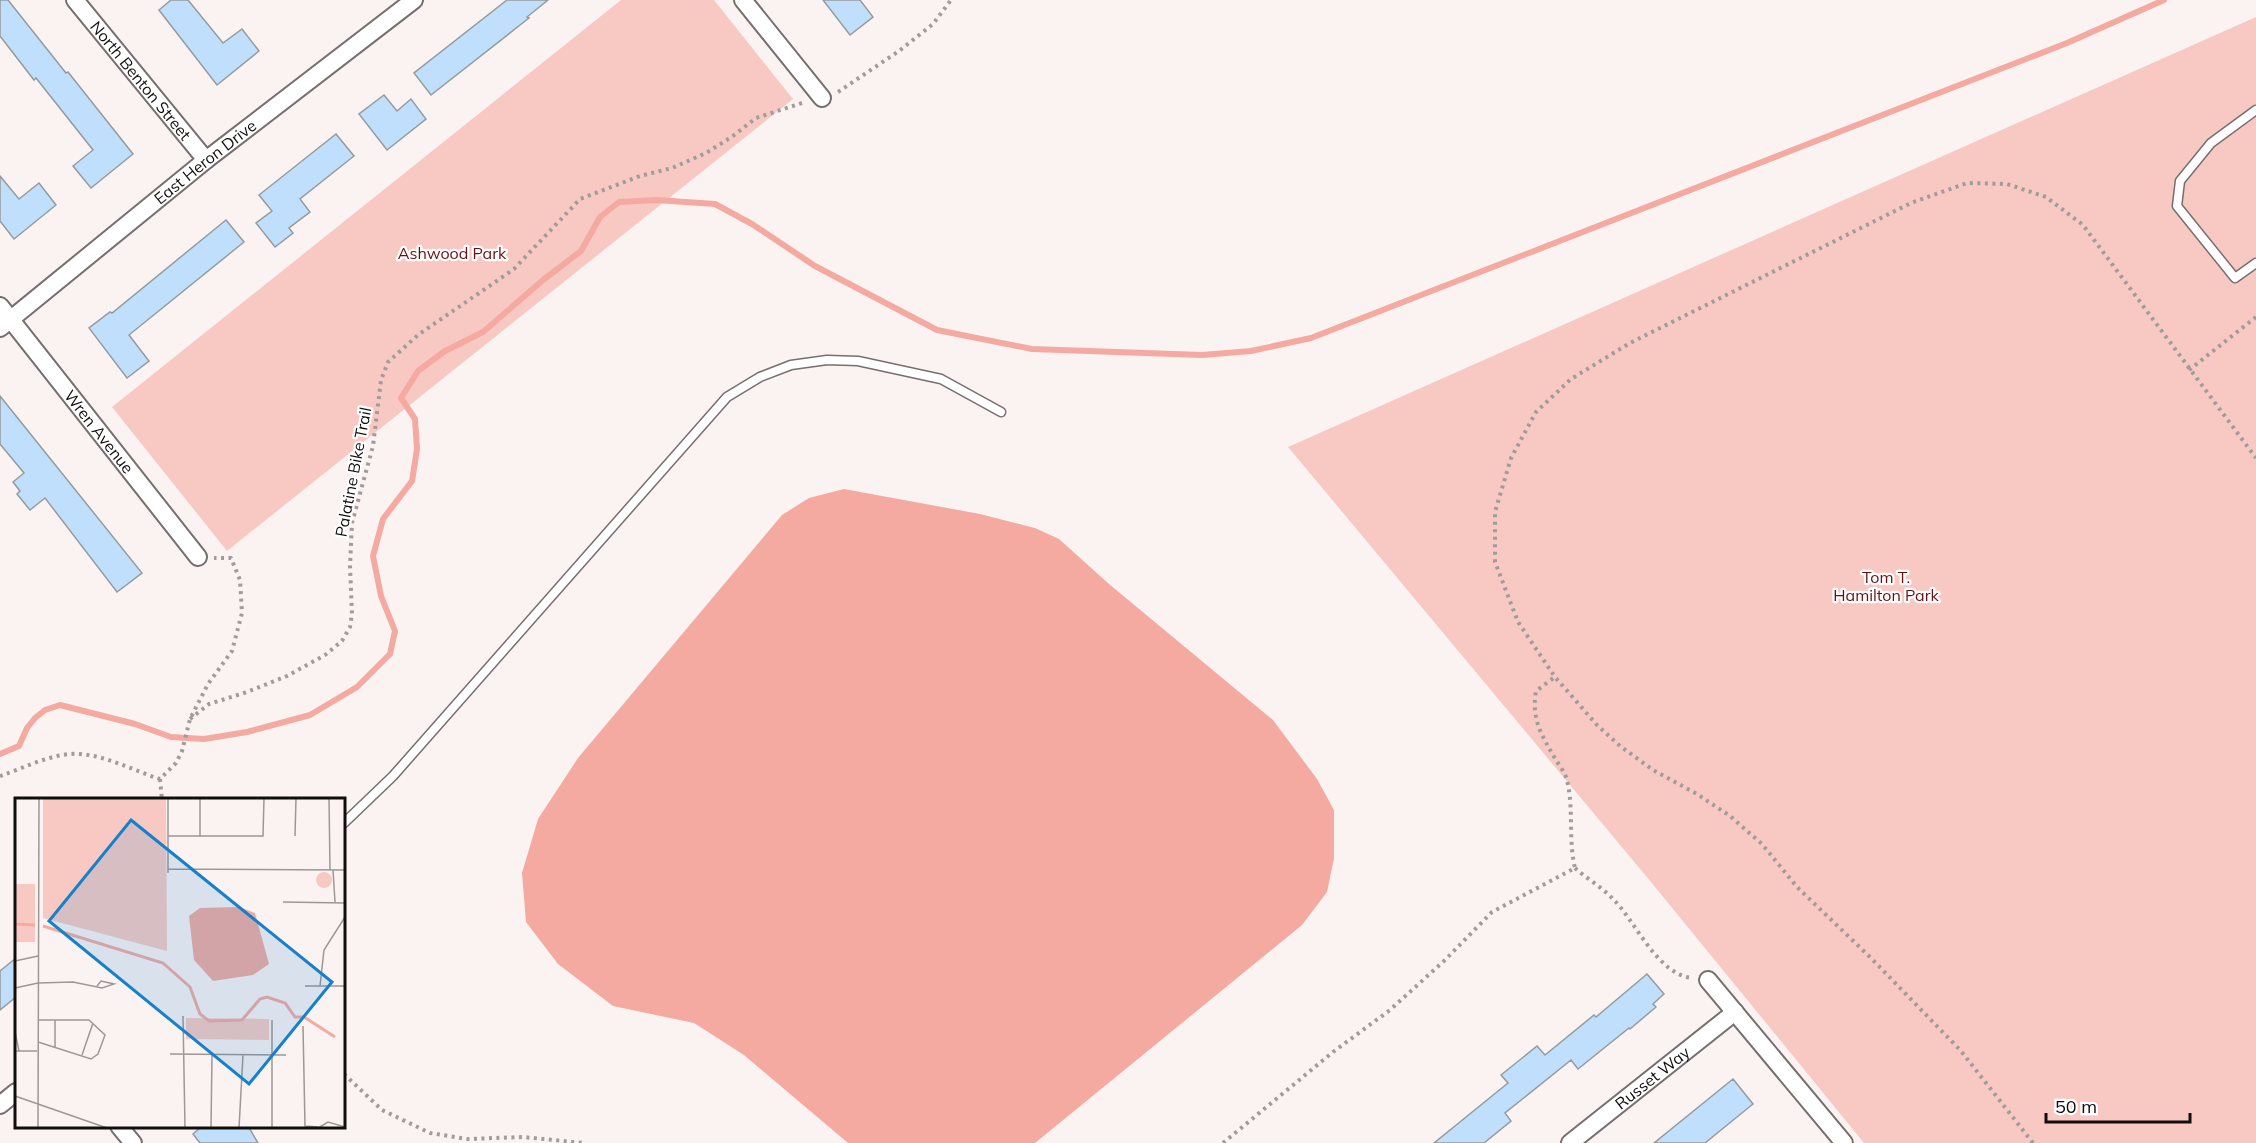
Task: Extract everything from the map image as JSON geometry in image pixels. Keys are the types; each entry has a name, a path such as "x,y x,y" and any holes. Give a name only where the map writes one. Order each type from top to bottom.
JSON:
{"street":[{"name":"North Benton Street","path":"75,0 206,160"},
{"name":"East Heron Drive","path":"5,324 206,160 414,0"},
{"path":"743,0 822,98"},
{"name":"Wren Avenue","path":"0,306 5,324 198,557"},
{"path":"1708,981 1844,1143"},
{"name":"Russet Way","path":"1570,1143 1735,1012"},
{"path":"0,1105 15,1093"},
{"path":"121,1128 133,1143"}],"lane":[{"path":"2255,113 2211,143 2180,181 2177,206 2235,278 2256,262"},
{"path":"345,823 393,776 727,397 760,377 791,365 827,360 858,361 941,379 1000,412"}],"path":[{"name":"Palatine Bike Trail","path":"190,719 208,704 247,692 296,671 325,655 342,641 346,634 352,614 350,566 352,523 373,446 381,380 388,362 418,335 514,269 580,199 698,157 733,136 756,118 840,91 899,51 933,24 951,0"},
{"path":"2033,1143 1961,1051 1872,958 1797,887 1762,844 1730,816 1697,794 1653,770 1620,746 1597,725 1555,677 1518,622 1495,562 1495,512 1511,458 1536,412 1571,379 1630,343 1911,203 1967,183 2007,184 2046,198 2083,225 2256,458"},
{"path":"2189,370 2256,317"},
{"path":"160,779 176,763 182,751 190,719 208,684 232,651 242,614 240,580 231,558 198,557"},
{"path":"1555,677 1536,691 1533,708 1540,732 1566,778 1570,803 1571,852 1575,868 1612,897 1652,951 1680,977 1708,981"},
{"path":"0,777 58,756 79,754 102,758 160,779"},
{"path":"160,779 162,798"},
{"path":"1223,1143 1332,1052 1390,1010 1445,960 1492,912 1575,868"},
{"path":"345,1075 382,1110 430,1133 467,1139 523,1137 583,1143"}],"green space":[{"name":"Ashwood Park","path":"621,0 714,0 793,99 227,551 112,407"},
{"name":"Tom T. Hamilton Park","path":"2256,17 2256,1143 1864,1143 1651,882 1288,447"}],"shaded area":[{"path":"844,489 980,514 1035,528 1059,539 1109,584 1273,720 1317,779 1334,810 1334,858 1327,892 1302,925 1035,1143 848,1143 744,1055 694,1023 613,1006 558,964 526,922 522,873 538,819 578,758 782,515 809,498"}],"building":[{"path":"0,0 8,0 133,154 91,188 73,166 93,150 0,36"},
{"path":"171,0 188,0 223,43 242,29 259,51 217,85 159,10"},
{"path":"507,0 548,0 527,17 529,18 431,95 414,73"},
{"path":"823,0 860,0 873,17 850,35"},
{"path":"384,95 397,111 411,99 426,119 387,150 359,114"},
{"path":"336,134 354,156 300,199 310,212 289,228 293,233 275,247 256,223 272,211 259,195"},
{"path":"0,176 19,199 39,183 56,205 14,239 0,221"},
{"path":"226,220 244,242 129,335 149,361 127,378 89,328 110,312 112,313"},
{"path":"0,396 142,573 117,592 45,498 30,510 17,494 20,491 13,482 24,473 0,444"},
{"path":"15,959 15,998 0,1010 0,971"},
{"path":"1647,974 1664,994 1653,1004 1656,1007 1630,1029 1578,1069 1571,1060 1505,1113 1511,1121 1484,1143 1434,1143 1508,1083 1501,1075 1537,1046 1545,1055 1594,1015 1596,1017"},
{"path":"1733,1079 1753,1104 1705,1143 1654,1143"},
{"path":"200,1128 249,1128 258,1143 200,1143 193,1134"}],"waterway":[{"path":"0,754 19,746 27,728 35,718 45,710 60,705 135,724 171,737 204,739 247,732 310,715 357,687 390,654 395,631 381,596 373,556 383,519 412,481 417,449 415,419 401,398 418,371 445,351 483,332 543,280 581,251 600,217 619,202 656,200 715,204 752,224 815,266 937,330 1032,349 1202,355 1251,351 1311,338 2067,43 2164,0"}]}
